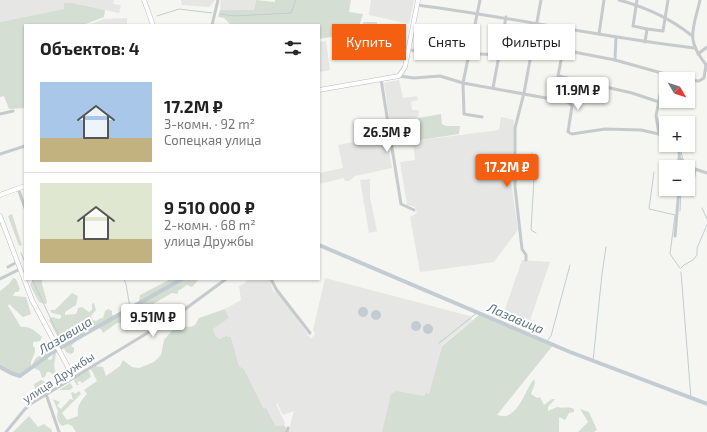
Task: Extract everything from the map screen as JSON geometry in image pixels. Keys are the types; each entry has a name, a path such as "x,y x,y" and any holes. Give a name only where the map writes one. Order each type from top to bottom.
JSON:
{"main road":[{"path":"144,0 153,24"},
{"path":"320,90 399,76 405,67 417,2"},
{"path":"0,194 24,186"},
{"path":"0,216 24,279"},
{"path":"24,280 32,300 69,369 68,380"}],"street":[{"path":"212,24 218,0"},
{"path":"474,24 480,0"},
{"path":"537,22 541,0"},
{"path":"599,34 604,0"},
{"path":"619,0 678,24 692,35"},
{"path":"637,0 633,26 663,31 668,0"},
{"path":"695,81 699,82 706,74 706,66 694,47 692,35 700,0"},
{"path":"417,2 645,42 694,47"},
{"path":"505,24 506,17"},
{"path":"645,42 647,29"},
{"path":"615,60 616,37"},
{"path":"698,54 707,47"},
{"path":"408,50 414,51"},
{"path":"575,52 615,60 659,73"},
{"path":"467,60 463,83 464,114 482,117"},
{"path":"493,88 499,60"},
{"path":"526,260 526,255 522,249 514,169 515,128 524,93 530,60"},
{"path":"399,76 414,78 440,76 463,83 568,102 572,106 568,132 572,134 588,131 621,129 659,134 656,116 659,102 632,93 558,76 561,60"},
{"path":"382,79 401,204 414,210"},
{"path":"0,114 13,111"},
{"path":"0,154 24,146"},
{"path":"678,152 679,158 682,160"},
{"path":"695,169 707,173"},
{"path":"18,188 24,205"},
{"path":"675,236 678,196"},
{"path":"8,267 17,262"},
{"path":"0,278 20,269"},
{"name":"улица Дружбы","path":"6,432 25,409 46,394 177,314 225,280"},
{"path":"272,280 276,289 310,333"},
{"path":"46,394 59,432"},
{"path":"287,432 288,428"}],"shaded area":[{"path":"0,0 114,0 113,4 121,5 119,13 73,3 64,4 64,9 0,22"},
{"path":"181,0 215,0 209,7 182,5"},
{"path":"221,0 256,0 254,10 220,10"},
{"path":"256,0 275,2 275,0 351,0 349,12 363,14 360,24 332,24 332,37 320,39 320,24 230,24 224,18 218,17 220,10 254,10"},
{"path":"371,0 414,0 409,24 369,15"},
{"path":"64,3 73,3 105,10 104,17 86,24 24,24 24,108 9,109 4,96 0,97 0,22 64,9"},
{"path":"127,18 127,24 91,24 104,19"},
{"path":"363,22 377,22 377,24 363,24"},
{"path":"326,41 330,70 320,72 320,42"},
{"path":"399,80 403,98 417,96 418,100 411,102 412,110 419,110 418,118 390,122 384,83"},
{"path":"441,114 442,124 446,126 460,126 459,134 413,141 410,133 415,131 418,118"},
{"path":"501,117 514,120 513,181 511,182 518,230 494,262 420,272 410,217 417,213 415,207 407,205 400,162 415,160 413,141 499,130"},
{"path":"368,139 370,144 387,141 392,168 355,176 349,181 345,181 344,178 320,184 320,173 343,168 338,145"},
{"path":"370,179 370,197 377,231 369,233 360,180"},
{"path":"12,214 22,245 19,246 8,216"},
{"path":"522,260 550,262 528,326 503,315"},
{"path":"13,278 16,279 20,289 18,292 15,292 13,296 26,297 31,314 23,317 9,304 8,306 21,327 30,328 42,337 40,341 33,342 35,350 31,361 31,366 19,375 0,366 0,291 9,284"},
{"path":"325,278 470,316 472,320 442,345 420,432 288,432 294,411 283,415 277,403 276,404 285,423 284,425 276,426 266,409 264,409 244,369 239,366 231,337 226,336 219,339 215,335 213,329 229,318 225,309 241,300 239,286 247,280 270,280 273,291 279,293 311,339 315,334 313,330"},
{"path":"32,280 42,280 47,303 45,304 39,302 30,285"},
{"path":"169,280 198,280 192,287 187,285 178,291 178,294 172,293 153,304 148,304 124,319 123,322 117,323 103,333 101,329 96,327 82,334 71,332 69,334 71,339 74,337 77,340 71,346 74,348 74,352 71,354 66,352 49,320 52,317 59,319 61,318 61,315 52,313 50,310 55,310 72,293 78,296 76,305 65,312 65,315 76,314 78,308 82,307 89,312 92,310 92,304 94,303 96,310 91,316 93,320 96,321 103,318 105,311 108,309 112,311 112,315 115,316 139,301 140,295"},
{"path":"361,307 365,307 367,308 367,316 361,317 358,314 358,310"},
{"path":"225,309 229,318 213,329 215,335 219,339 226,336 231,337 239,366 244,369 264,409 266,408 276,426 284,425 287,429 286,432 76,432 72,426 68,424 62,426 59,423 57,417 58,411 53,399 60,402 57,406 61,409 70,399 73,400 71,393 73,392 75,394 79,391 81,394 62,413 67,420 78,416 78,409 82,399 87,394 84,390 97,381 91,369 95,366 103,367 106,376 120,366 123,360 132,367 139,368 154,362 161,355 164,340 177,325 190,327 195,325 199,318"},
{"path":"374,310 378,310 380,311 380,319 374,320 371,317 371,313"},
{"path":"479,315 554,344 497,415 506,416 515,410 534,379 535,383 531,394 537,398 540,397 544,405 552,399 555,399 548,407 548,411 557,407 574,409 574,412 569,413 565,420 559,417 559,432 382,432 391,394 396,391 424,396 426,393 429,394 442,346"},
{"path":"414,321 418,321 420,322 420,330 414,331 411,328 411,324"},
{"path":"426,324 430,324 432,325 432,333 426,334 423,331 423,327"},
{"path":"51,348 53,351 46,356 49,360 52,359 53,353 56,353 54,365 56,375 54,376 50,372 47,372 45,377 42,378 40,371 32,365 36,358"},
{"path":"86,371 89,371 91,377 82,383 80,381 77,382 79,385 77,385 74,381 75,378"},
{"path":"41,380 45,382 45,385 40,390 35,390 34,384"},
{"path":"70,383 73,387 70,390 59,390"},
{"path":"580,409 589,412 597,430 594,432 578,432 588,422"},
{"path":"29,416 38,427 44,424 52,430 52,432 13,432"}],"waterway":[{"path":"220,14 234,16 291,13 296,0"},
{"path":"157,16 179,9 212,13"},
{"path":"681,152 683,160"},
{"path":"532,153 532,158 535,161 531,230 536,233"},
{"path":"654,172 649,209 675,215 670,254 680,268"},
{"path":"680,211 681,196"},
{"path":"702,208 707,219"},
{"path":"681,268 693,260 697,255 697,248 707,225"},
{"name":"Лазавица","path":"320,245 570,352 707,404"},
{"path":"593,361 606,247"},
{"path":"21,253 24,260"},
{"path":"547,341 551,336 570,265"},
{"path":"681,272 691,398"},
{"path":"32,280 64,347"},
{"path":"124,280 130,308"},
{"name":"Лазавица","path":"0,367 20,376 53,352 180,280"},
{"path":"439,343 478,312"}]}
